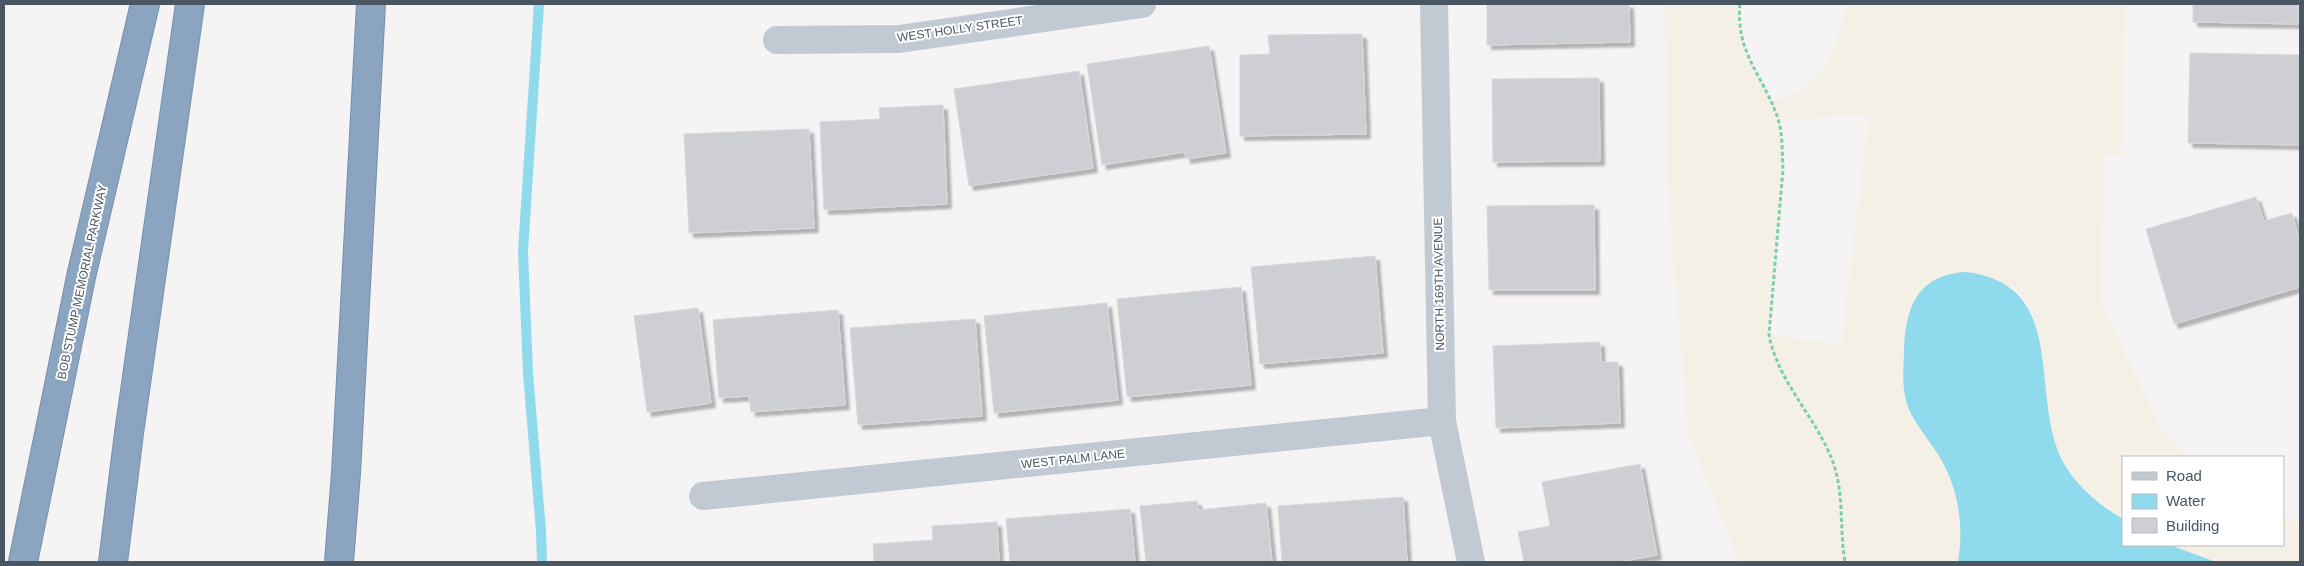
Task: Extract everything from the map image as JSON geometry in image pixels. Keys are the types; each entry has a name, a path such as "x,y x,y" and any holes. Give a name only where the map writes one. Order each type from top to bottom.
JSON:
{"highway":[{"name":"BOB STUMP MEMORIAL PARKWAY","path":"24,562 81,277 145,4"},
{"path":"113,562 129,433 190,4"},
{"path":"340,562 371,4"}],"street":[{"name":"WEST HOLLY STREET","path":"777,40 899,39 1142,4"},
{"name":"NORTH 169TH AVENUE","path":"1434,4 1442,422 1471,562"},
{"name":"WEST PALM LANE","path":"703,496 1442,422"}],"path":[{"path":"1740,4 1739,17 1742,43 1779,121 1783,169 1770,306 1771,344 1780,370 1822,438 1832,459 1838,482 1845,562"}],"sand":[{"path":"1665,4 1740,4 1739,18 1744,43 1771,102 1803,88 1821,72 1833,50 1846,4 2126,4 2121,155 2104,155 2101,304 2164,434 2189,456 2122,456 2122,518 2094,499 2077,482 2063,462 2052,434 2047,410 2040,342 2032,311 2024,299 2010,286 1974,274 1956,272 1949,273 1909,309 1905,344 1904,383 1909,410 1941,459 1952,487 1959,517 1960,547 1958,562 1739,562 1688,433 1667,184","holes":["1860,115 1869,119 1841,344 1769,335 1783,169 1779,121"]},
{"path":"2284,517 2300,522 2300,562 2216,562 2173,546 2284,546"}],"water":[{"path":"1966,272 1997,280 2018,295 2032,316 2039,340 2051,424 2058,451 2069,472 2085,490 2103,506 2122,518 2122,546 2173,546 2216,562 1958,562 1960,526 1954,490 1941,460 1911,414 1904,391 1903,379 1907,323 1916,298 1924,288 1935,280"}],"building":[{"path":"1487,4 1629,4 1630,42 1487,45"},
{"path":"2193,4 2298,4 2298,24 2193,22"},
{"path":"1362,34 1366,134 1240,136 1240,55 1270,54 1268,35"},
{"path":"1209,46 1226,153 1186,159 1185,152 1102,165 1087,64"},
{"path":"2190,53 2300,55 2300,145 2188,143"},
{"path":"1079,71 1093,168 969,186 954,89"},
{"path":"1599,78 1600,161 1493,162 1492,79"},
{"path":"943,105 947,204 824,210 820,122 880,119 879,108"},
{"path":"809,129 814,228 689,233 684,134"},
{"path":"2256,197 2264,221 2292,213 2300,243 2300,287 2174,324 2146,229"},
{"path":"1594,205 1595,290 1489,290 1487,206"},
{"path":"1375,256 1383,353 1260,364 1251,267"},
{"path":"1241,287 1251,385 1127,397 1117,299"},
{"path":"1107,303 1118,400 994,413 984,316"},
{"path":"698,308 711,403 647,412 634,316"},
{"path":"838,310 845,405 751,412 749,396 719,398 713,320"},
{"path":"975,319 982,416 858,425 850,328"},
{"path":"1600,342 1601,362 1618,362 1620,423 1496,428 1493,346"},
{"path":"1640,464 1657,555 1618,562 1524,562 1518,532 1550,526 1542,482"},
{"path":"1403,497 1407,562 1282,562 1278,506"},
{"path":"1197,501 1198,510 1266,503 1272,562 1146,562 1140,506"},
{"path":"1130,509 1135,562 1010,562 1006,519"},
{"path":"997,522 999,562 874,562 873,544 933,540 932,526"}],"waterway":[{"path":"539,4 523,251 528,373 542,562"}]}
